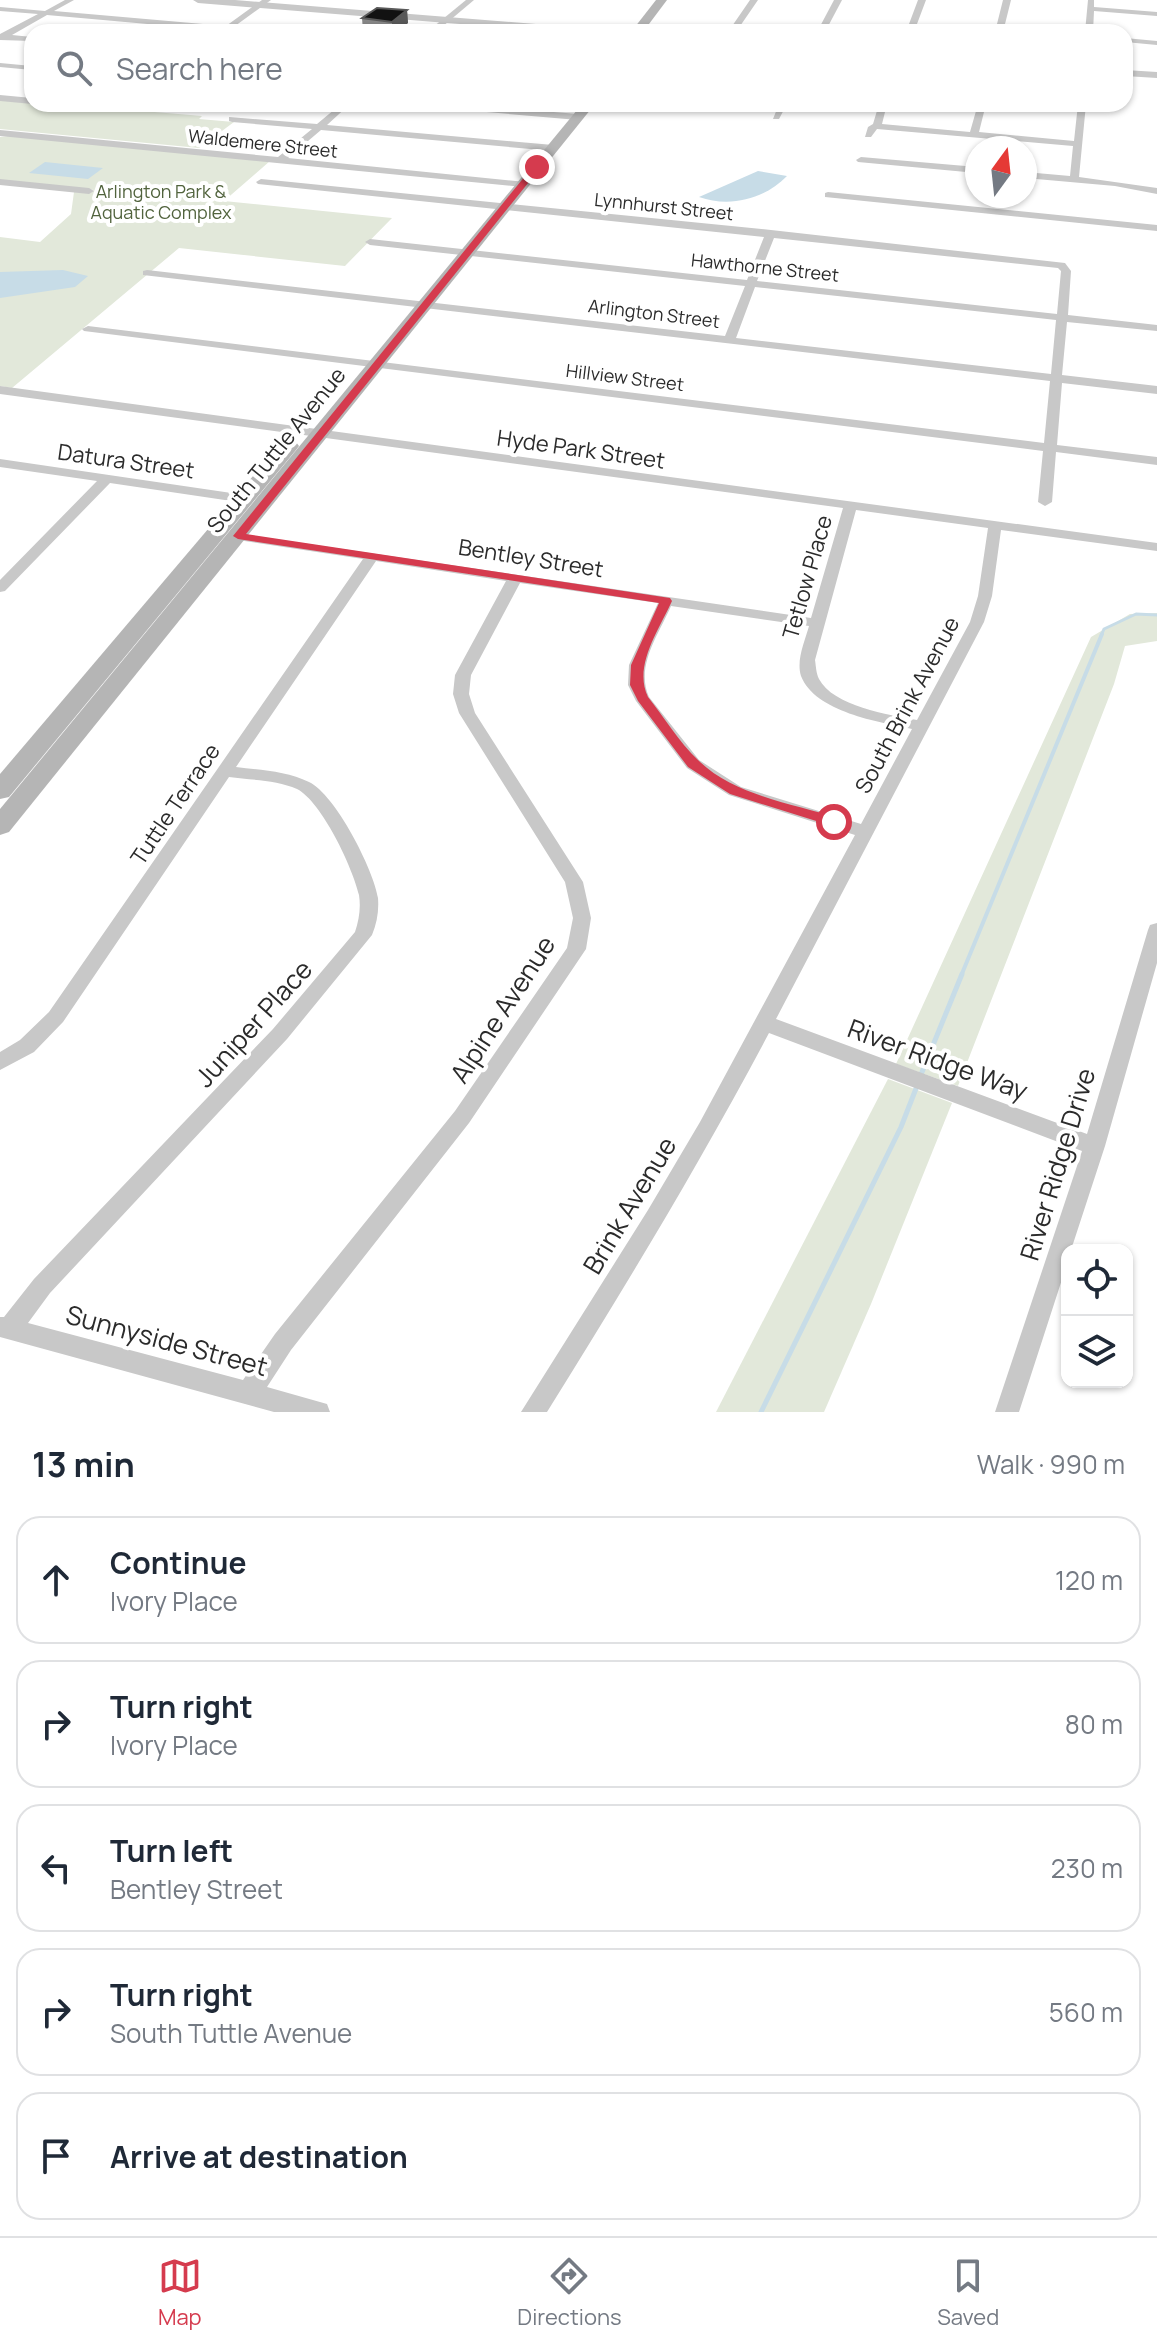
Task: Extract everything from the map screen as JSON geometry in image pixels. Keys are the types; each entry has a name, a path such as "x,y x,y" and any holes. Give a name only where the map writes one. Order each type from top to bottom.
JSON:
{"main road":[{"path":"643,24 662,0"},
{"path":"654,24 673,0"},
{"name":"South Tuttle Avenue","path":"0,826 238,536 312,431 575,112"},
{"name":"South Tuttle Avenue","path":"0,791 245,499 312,431"}],"street":[{"path":"25,24 70,0"},
{"path":"198,0 264,2 497,24"},
{"path":"442,24 470,0"},
{"path":"738,24 754,0"},
{"path":"825,24 838,0"},
{"path":"913,24 922,0"},
{"path":"1001,24 1007,0"},
{"path":"233,24 264,2"},
{"path":"1090,24 1091,4 1157,14"},
{"path":"0,9 161,24"},
{"path":"1,37 24,25"},
{"path":"1,37 24,38"},
{"path":"1133,41 1157,43"},
{"path":"0,65 24,67"},
{"path":"1133,74 1157,75"},
{"path":"0,98 24,100"},
{"path":"279,161 337,112"},
{"path":"776,117 779,112"},
{"path":"877,126 881,112"},
{"path":"974,135 980,112"},
{"path":"1074,179 1081,112"},
{"path":"232,119 546,147"},
{"path":"868,135 872,127 877,126 1078,144"},
{"name":"Waldemere Street","path":"0,133 516,183"},
{"path":"861,160 965,169"},
{"path":"1037,176 1157,191"},
{"path":"0,182 89,191"},
{"name":"Lynnhurst Street","path":"261,182 1051,262 1063,266 1066,271 1060,317"},
{"path":"828,195 1157,228"},
{"path":"729,340 771,233"},
{"name":"Hawthorne Street","path":"370,242 1157,328"},
{"name":"Arlington Street","path":"147,273 1157,390"},
{"path":"1045,502 1060,317"},
{"name":"Hillview Street","path":"88,329 1157,461"},
{"name":"Hyde Park Street","path":"0,390 1157,547"},
{"name":"Datura Street","path":"0,463 245,499"},
{"path":"0,588 107,479"},
{"name":"Tetlow Place","path":"850,506 806,666 812,683 821,693 845,706 922,726"},
{"name":"South Brink Avenue","path":"764,1023 982,610 995,525"},
{"name":"Bentley Street","path":"238,536 817,623"},
{"name":"Tuttle Terrace","path":"0,1062 27,1046 56,1017 372,556"},
{"name":"Alpine Avenue","path":"249,1393 283,1342 462,1117 576,949 582,918 574,882 467,713 461,694 466,669 515,578"},
{"path":"666,601 637,665 636,685 642,698 693,764 735,791 865,832"},
{"name":"Juniper Place","path":"4,1328 280,1034 363,935 370,912 367,891 321,799 303,786 225,771"},
{"name":"River Ridge Drive","path":"1007,1412 1094,1146 1157,930"},
{"name":"River Ridge Way","path":"764,1023 1094,1146"},
{"name":"Brink Avenue","path":"533,1412 656,1217 764,1023"},
{"name":"Sunnyside Street","path":"4,1328 318,1412"}],"green space":[{"name":"Arlington Park & Aquatic Complex","path":"0,99 24,101 24,112 154,112 234,122 199,148 0,129"},
{"name":"Arlington Park & Aquatic Complex","path":"0,137 270,161 224,201 392,218 345,266 179,248 12,388 0,386 0,237 40,242 71,214 74,192 90,193 94,190 0,180"},
{"path":"1157,613 1157,641 1125,646 1114,684 958,1086 896,1064 1091,637 1130,614"},
{"path":"888,1079 952,1103 824,1412 716,1412"}],"water":[{"path":"45,162 103,168 88,179 29,173"},
{"path":"758,171 787,176 768,191 746,199 723,202 699,197"},
{"path":"63,270 88,276 75,287 0,298 0,272"}],"building":[{"path":"377,8 407,10 392,22 362,18"}],"waterway":[{"path":"1101,636 1104,629 1136,614 1157,615"},
{"path":"961,976 1102,634"},
{"path":"920,1077 962,974"},
{"path":"761,1412 901,1127 917,1086"}],"route":[{"path":"537,167 238,536 666,601 637,665 636,685 642,698 693,764 718,782 735,791 834,822"}]}
